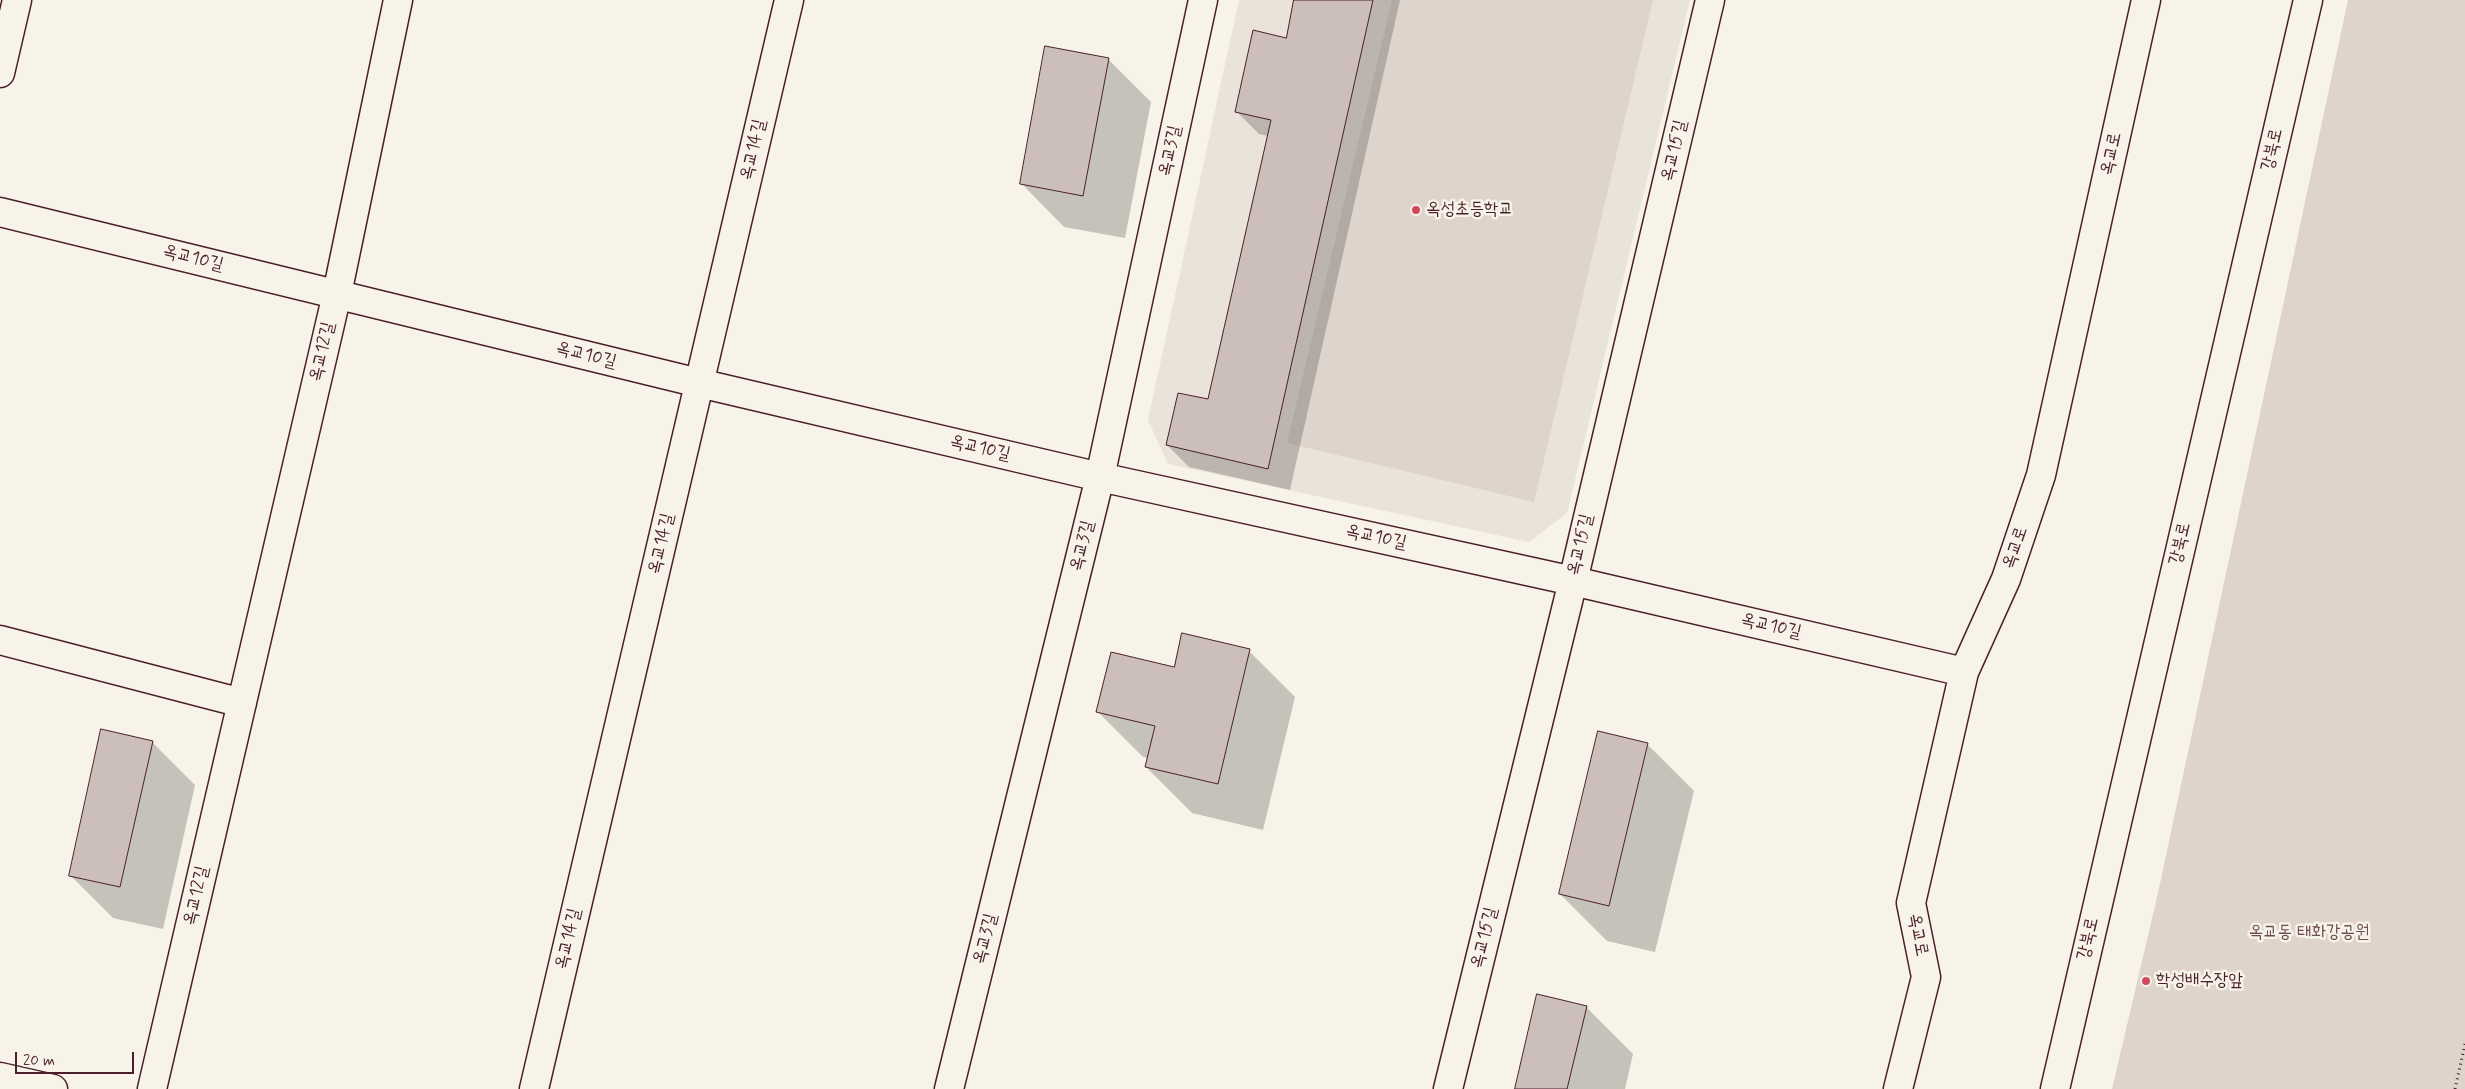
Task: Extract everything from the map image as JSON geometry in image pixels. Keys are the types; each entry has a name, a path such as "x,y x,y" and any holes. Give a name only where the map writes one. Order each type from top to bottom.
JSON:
{"street":[{"path":"0,73 17,0"},
{"name":"옥교12길","path":"152,1089 337,294 398,0"},
{"name":"옥교14길","path":"534,1089 789,0"},
{"name":"옥교3길","path":"949,1089 1100,477 1203,0"},
{"name":"옥교15길","path":"1448,1089 1573,581 1710,0"},
{"name":"옥교로","path":"1898,1089 1926,977 1911,903 1964,672 2006,579 2041,475 2146,0"},
{"name":"강북로","path":"2055,1089 2308,0"},
{"name":"옥교10길","path":"0,212 699,383 1100,477 1573,581 1964,672"},
{"path":"0,640 242,702"},
{"path":"0,1077 53,1089"}],"path":[{"path":"2455,1089 2465,1044"}],"shaded area":[{"name":"옥성초등학교","path":"1239,0 1690,0 1567,513 1529,542 1168,464 1148,420"}],"green space":[{"path":"1392,0 1653,0 1534,502 1287,443"},
{"name":"옥교동 태화강공원","path":"2348,0 2465,0 2465,1089 2112,1089 2158,893"}],"building":[{"path":"1294,0 1373,0 1268,469 1166,445 1178,393 1208,399 1271,120 1235,112 1253,30 1286,38"},
{"path":"1045,46 1109,58 1083,196 1020,184"},
{"path":"1182,633 1250,649 1218,784 1145,767 1155,726 1096,712 1111,652 1174,667"},
{"path":"101,729 153,741 120,887 69,876"},
{"path":"1598,731 1648,743 1609,906 1559,894"},
{"path":"1537,994 1587,1006 1567,1089 1515,1089"}],"place":[{"name":"옥성초등학교","path":"1416,210"},
{"name":"학성배수장앞","path":"2146,981"}]}
